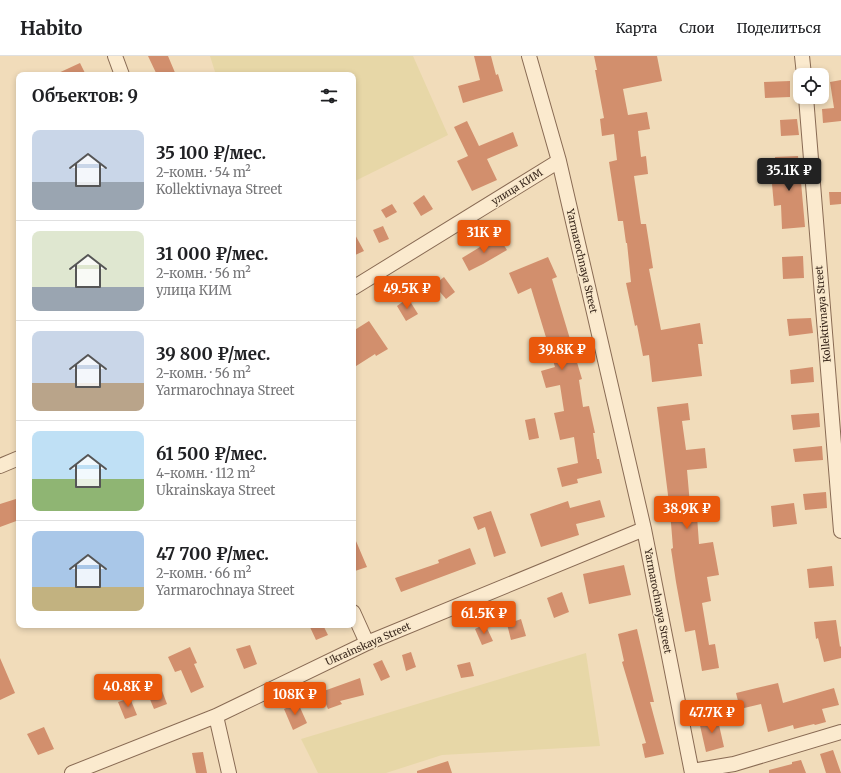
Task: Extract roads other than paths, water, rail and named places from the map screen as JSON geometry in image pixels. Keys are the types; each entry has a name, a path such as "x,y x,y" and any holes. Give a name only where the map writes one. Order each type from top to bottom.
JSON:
{"street":[{"path":"115,56 121,72"},
{"name":"Yarmarochnaya Street","path":"529,56 559,161 644,529 692,772"},
{"path":"802,56 803,68"},
{"name":"Kollektivnaya Street","path":"807,104 841,531"},
{"name":"улица КИМ","path":"356,286 559,161"},
{"path":"0,466 16,459"},
{"name":"Ukrainskaya Street","path":"72,773 216,716 368,643 644,529"},
{"path":"356,618 368,643"},
{"path":"216,716 229,773"},
{"path":"692,772 734,764 841,732"}]}
